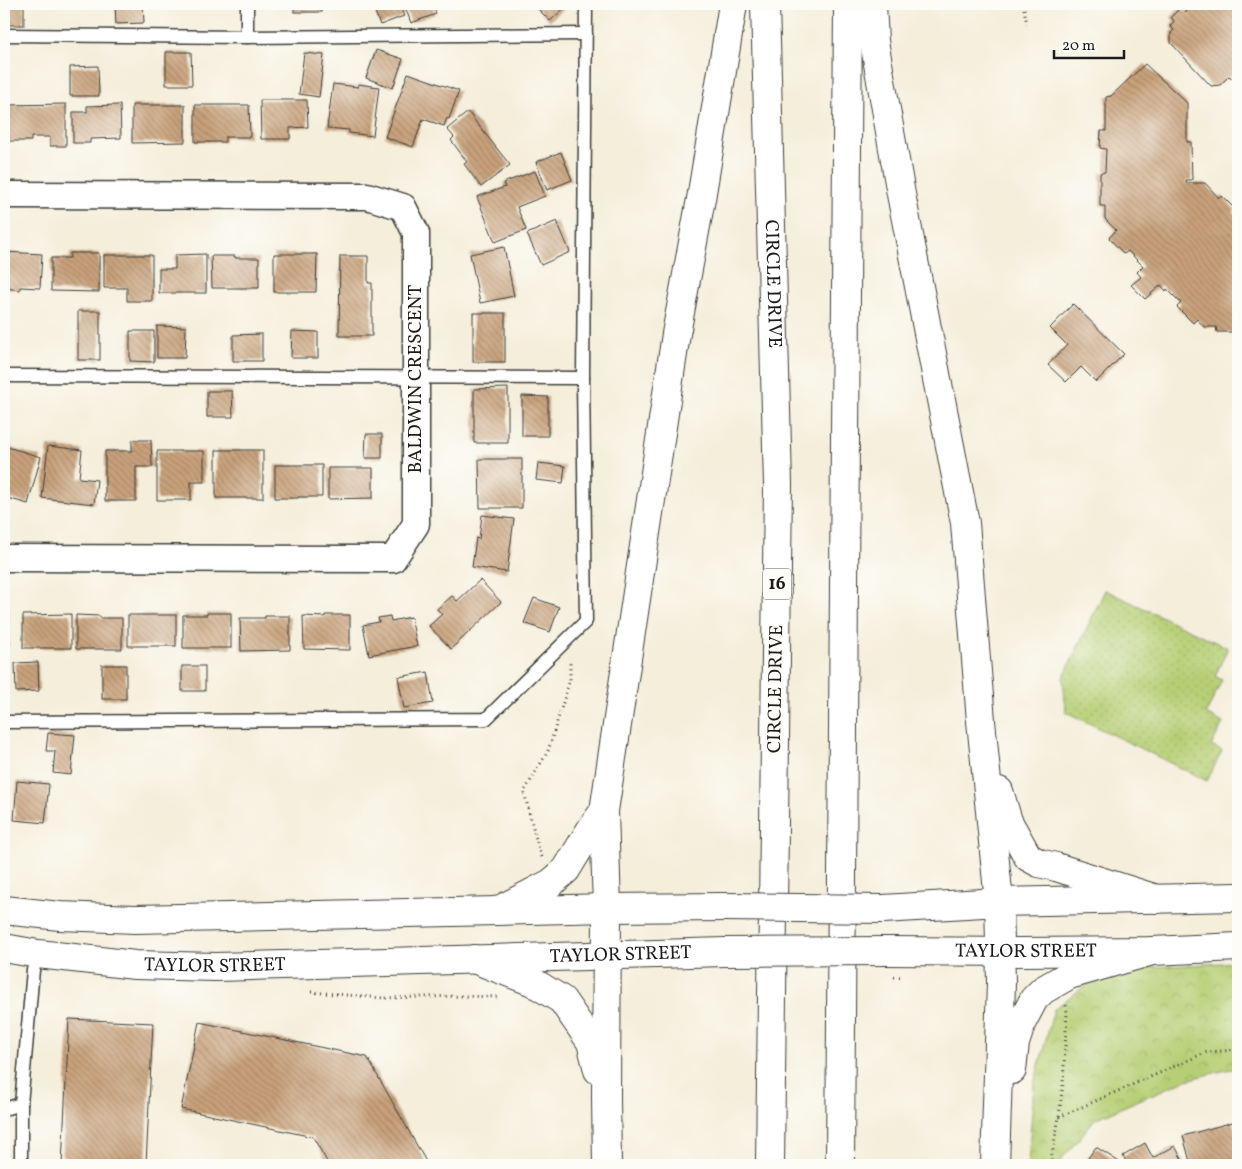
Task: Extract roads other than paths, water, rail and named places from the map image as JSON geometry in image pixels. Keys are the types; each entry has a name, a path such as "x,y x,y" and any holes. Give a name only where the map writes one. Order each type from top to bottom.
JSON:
{"main road":[{"path":"607,1165 607,908 604,811 676,334 701,199 732,4"},
{"name":"CIRCLE DRIVE","path":"765,4 778,484 770,1165"},
{"path":"840,1165 848,4"},
{"path":"872,4 874,41 901,194 964,523 999,902 1001,983 995,1165"},
{"path":"981,721 998,790 1008,821 1028,857 1039,863 1157,899"},
{"path":"497,912 551,883 566,870 604,811"},
{"path":"4,910 60,916 135,919 607,908 883,909 999,902 1238,897"},
{"name":"TAYLOR STREET","path":"4,948 38,954 134,964 216,967 725,952 1152,951 1238,947"},
{"path":"998,1165 1016,1043 1022,1022 1034,999 1043,990 1069,975 1152,951"},
{"path":"474,959 533,982 562,1000 591,1042 606,1098"}],"street":[{"name":"BALDWIN CRESCENT","path":"4,195 367,196 403,207 416,233 416,524 393,559 4,558"}],"lane":[{"path":"247,4 247,37"},
{"path":"4,722 486,719 586,621 583,378 586,4"},
{"path":"4,35 247,37 586,34"},
{"path":"4,376 583,378"},
{"path":"21,1165 21,1104 33,970 38,954"},
{"path":"4,1108 21,1104"}]}
